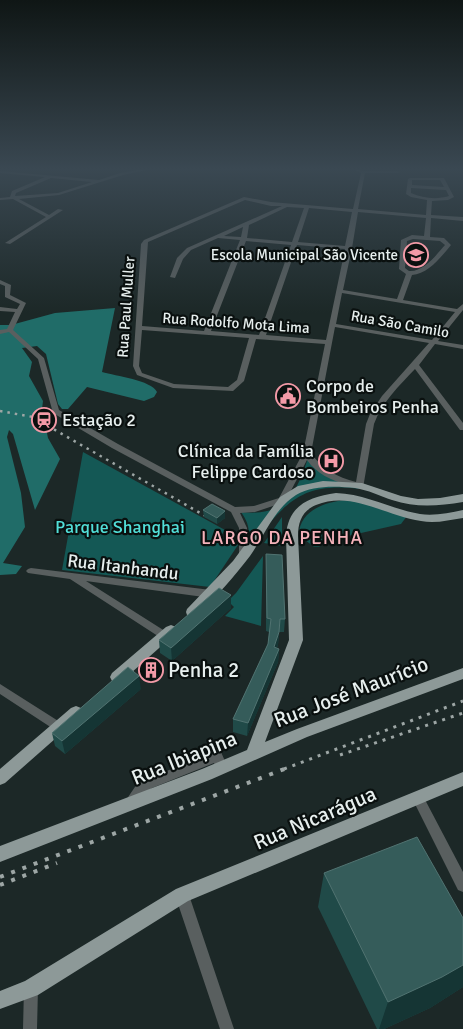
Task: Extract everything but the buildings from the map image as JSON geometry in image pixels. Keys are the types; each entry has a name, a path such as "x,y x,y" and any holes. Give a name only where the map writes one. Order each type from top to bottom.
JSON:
{"main road":[{"path":"104,688 211,594 244,556 282,500 297,490 309,486 336,483 360,486 404,500 429,504 463,498"},
{"path":"254,752 296,640 293,522 298,512 315,501 336,496 386,506 421,518 440,518 463,514"},
{"name":"Rua José Maurício","path":"254,752 463,673"},
{"path":"0,778 89,701"},
{"name":"Rua Ibiapina","path":"0,854 130,803 219,762 254,752"},
{"name":"Rua Nicarágua","path":"0,1000 31,988 182,896 463,778"}],"street":[{"path":"8,243 50,217"},
{"name":"Rua Paul Muller","path":"201,217 146,241 143,254 140,328 136,366 139,374 152,380 188,388 224,390 236,387 240,381 253,336"},
{"path":"174,277 183,254 262,217"},
{"path":"262,337 303,217"},
{"path":"10,330 41,358 56,411 115,446 234,510 255,509 282,500 307,453 354,217"},
{"path":"427,217 463,219"},
{"path":"427,217 427,237"},
{"path":"207,332 244,238 246,224"},
{"path":"216,237 349,248"},
{"path":"408,237 427,237 444,240 448,245 422,270 409,274 402,269 404,240 408,237"},
{"path":"399,301 409,274"},
{"path":"0,282 8,285 7,296 23,302 10,330"},
{"path":"340,291 399,301 461,308"},
{"path":"307,453 316,468 330,477 360,486 370,424 374,414 385,398 416,365 432,342 461,308"},
{"path":"0,309 20,311"},
{"name":"Rua São Camilo","path":"333,325 463,348"},
{"name":"Rua Rodolfo Mota Lima","path":"140,328 330,342"},
{"path":"0,332 10,330"},
{"path":"416,365 463,428"},
{"path":"234,510 243,528 244,556"},
{"name":"Rua Itanhandu","path":"32,572 211,594"},
{"path":"72,578 164,636"},
{"path":"0,688 59,727"},
{"path":"418,798 463,886"},
{"path":"182,896 227,1029"},
{"path":"30,1029 31,988"}],"green space":[{"name":"Parque Shanghai","path":"83,452 225,530 220,537 236,541 238,545 210,587 62,570"},
{"path":"308,458 332,477 360,489 321,489 293,501 282,510 246,551 249,531 247,522 241,512 256,513 268,511 286,501 299,483"},
{"path":"348,500 367,503 407,516 401,524 330,540 319,547 314,547 299,535 300,526 304,519 316,508 331,502"},
{"path":"282,517 282,546 264,543"},
{"path":"263,556 261,626 225,616 234,607 228,601"}],"shaded area":[{"path":"115,308 102,372 141,381 157,392 154,397 144,401 87,387 68,409 62,409 58,404 46,354 37,346 22,348 32,362 29,376 43,401 42,409 48,438 60,459 35,510 13,434 9,430 7,437 21,493 25,527 3,563 22,566 16,574 0,575 0,325 11,325 55,313"}],"railway":[{"path":"0,411 44,419"},
{"path":"41,422 209,518"},
{"path":"284,769 463,701"},
{"path":"340,755 463,713"},
{"path":"0,877 287,768"},
{"path":"0,885 57,863"}],"place":[{"name":"Escola Municipal São Vicente","path":"416,255"},
{"name":"Corpo de Bombeiros Penha","path":"288,396"},
{"name":"Estação 2","path":"44,420"},
{"name":"Clínica da Família Felippe Cardoso","path":"331,461"},
{"name":"Penha 2","path":"151,670"}],"district":[{"name":"LARGO DA PENHA","path":"282,537"}]}
